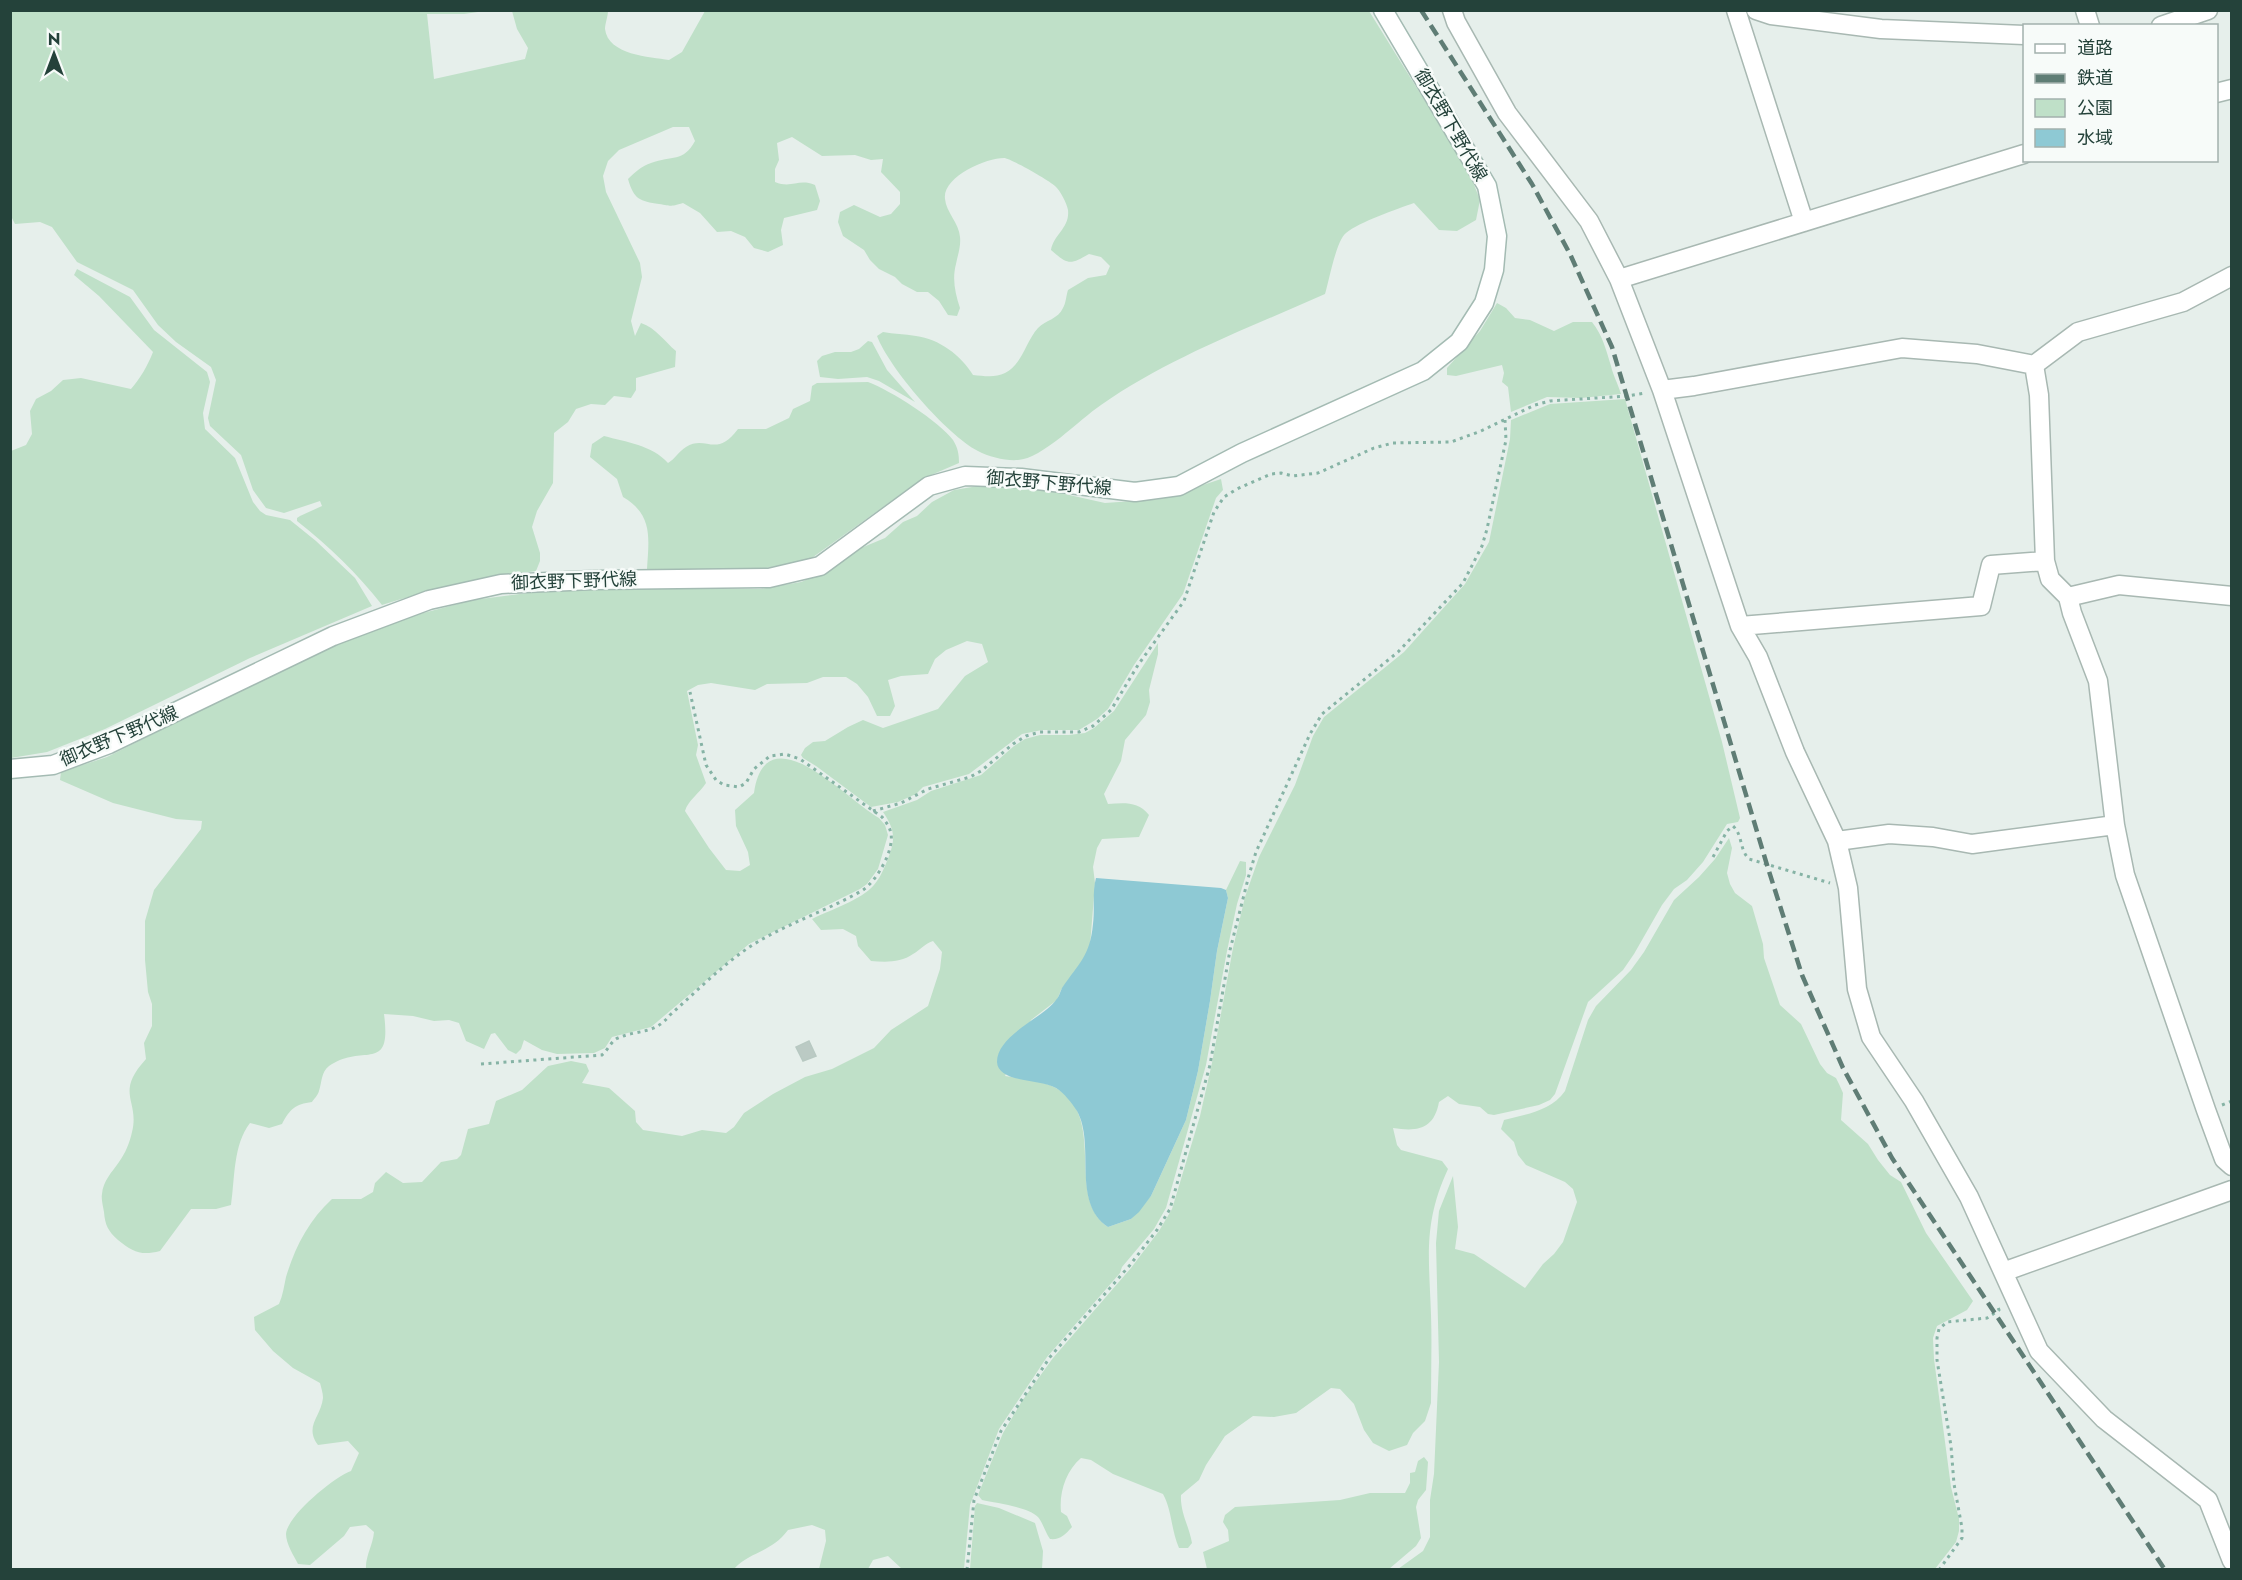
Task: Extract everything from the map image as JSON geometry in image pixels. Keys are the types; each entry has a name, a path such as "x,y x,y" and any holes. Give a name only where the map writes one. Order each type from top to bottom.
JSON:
{"street":[{"name":"御衣野下野代線","path":"10,769 53,765 110,744 333,636 429,600 501,584 593,580 769,578 820,566 929,486 965,476 1021,478 1135,492 1179,486 1242,453 1423,371 1459,342 1484,303 1494,270 1497,236 1487,186 1383,10"},
{"path":"1452,10 1456,22 1507,113 1589,221 1619,279 1662,390 1740,626 1758,657 1796,752 1837,841 1848,888 1857,989 1871,1037 1914,1101 1969,1197 2039,1351 2104,1419 2208,1500 2232,1561"},
{"path":"1736,10 1804,222"},
{"path":"1756,10 1771,15 1881,29 2023,35"},
{"path":"2167,24 2208,10"},
{"path":"1619,279 2023,155"},
{"path":"1662,390 1902,348 1977,354 2034,365 2078,332 2183,302 2232,276"},
{"path":"2034,365 2039,395 2045,561 2050,579 2068,597 2098,681 2115,825 2125,874 2206,1110 2224,1159 2232,1166"},
{"path":"1740,626 1981,606 1991,565 2045,561"},
{"path":"2068,597 2119,585 2232,596"},
{"path":"1837,841 1889,834 1933,837 1972,844 2115,825"},
{"path":"2003,1272 2232,1190"}],"path":[{"path":"873,811 902,803 928,789 975,774 1026,736 1041,732 1079,732 1093,726 1111,710 1138,665 1184,601 1214,512 1224,497 1237,489 1271,474 1281,473 1293,476 1318,473 1374,448 1393,443 1451,442 1550,401 1627,396 1662,390"},
{"path":"967,1569 974,1500 1001,1431 1050,1357 1130,1265 1170,1209 1210,1065 1230,950 1246,885 1256,852 1310,734 1322,714 1398,652 1462,583 1482,546 1487,529 1506,440 1505,420"},
{"path":"481,1064 602,1055 619,1037 645,1033 663,1023 739,954 784,927 853,896 870,885 881,869 892,837 888,825 813,766 800,759 776,753 763,760 754,769 746,783 739,787 724,785 716,780 706,765 690,692"},
{"path":"1713,857 1727,831 1733,826 1740,833 1744,854 1749,859 1848,888"},
{"path":"1939,1569 1962,1538 1962,1528 1937,1360 1937,1338 1939,1329 1947,1322 1987,1318 1999,1310 1995,1300"}],"green space":[{"path":"10,11 485,11 464,14 427,14 434,79 525,59 528,48 517,29 512,11 608,11 605,29 608,38 614,44 641,56 669,60 682,52 705,11 1369,11 1469,172 1480,200 1476,220 1457,231 1439,230 1414,203 1360,225 1342,237 1325,294 1210,344 1154,372 1101,405 1038,453 1028,458 1008,460 978,451 951,431 920,400 893,365 877,336 883,332 916,336 941,344 956,355 973,375 997,376 1011,369 1020,359 1038,328 1061,312 1068,290 1088,278 1106,275 1110,266 1101,257 1089,254 1073,262 1065,261 1051,250 1068,216 1066,204 1052,183 1004,158 977,165 950,183 945,199 960,237 954,281 960,308 957,316 948,315 939,301 928,292 917,292 879,269 864,250 843,236 838,222 840,212 854,205 880,217 891,214 900,204 900,192 881,172 883,159 871,160 855,155 822,156 792,137 777,143 779,160 775,169 775,182 815,185 820,201 817,210 784,218 781,230 783,245 768,252 754,248 745,237 731,231 717,232 700,213 683,203 673,206 647,202 635,195 628,179 633,174 651,163 681,156 691,148 695,141 689,127 673,127 619,150 608,161 603,176 606,192 640,263 642,277 631,321 635,336 641,323 656,331 676,351 675,367 636,378 636,390 631,398 614,396 605,405 591,404 576,409 568,422 554,433 553,483 537,511 532,527 540,553 536,571 458,585 382,605 342,560 297,521 300,516 322,506 320,501 284,513 266,508 253,490 241,455 210,426 208,418 216,380 211,367 176,342 158,325 133,290 77,262 52,227 40,222 15,224 10,214"},
{"path":"77,269 130,297 154,330 207,372 210,382 203,413 205,429 235,458 253,502 266,515 290,520 316,541 355,578 372,606 250,658 105,729 47,752 11,758 11,451 26,445 32,434 30,411 36,399 51,391 63,380 81,378 131,389 144,372 153,352 99,296 74,275"},
{"path":"1497,303 1506,308 1515,318 1530,320 1554,331 1573,322 1592,322 1604,343 1621,394 1581,398 1547,397 1511,412 1508,387 1502,382 1504,373 1502,365 1456,376 1447,375 1447,368 1480,331"},
{"path":"868,341 872,342 887,370 915,402 879,381 867,377 838,379 820,377 817,361 822,356 835,352 851,352 859,349"},
{"path":"868,382 901,399 937,424 955,443 959,463 922,479 809,560 760,569 647,569 648,537 644,519 640,511 623,497 617,479 590,457 592,444 604,436 621,440 647,448 668,463 693,444 723,443 738,429 766,429 789,418 793,409 810,401 812,386 817,383"},
{"path":"1625,399 1722,742 1740,818 1738,822 1727,824 1703,862 1687,880 1674,889 1662,905 1623,970 1588,1002 1555,1094 1550,1100 1539,1105 1494,1115 1488,1114 1480,1107 1459,1104 1448,1096 1439,1102 1433,1118 1424,1127 1393,1128 1397,1145 1401,1150 1442,1161 1448,1169 1435,1206 1429,1240 1431,1403 1425,1421 1413,1433 1407,1445 1389,1451 1373,1443 1364,1430 1354,1404 1340,1389 1331,1388 1296,1413 1274,1417 1253,1416 1225,1436 1199,1480 1181,1495 1192,1543 1188,1548 1179,1548 1163,1494 1113,1474 1091,1460 1081,1458 1071,1469 1061,1497 1061,1512 1067,1516 1072,1527 1057,1539 1050,1539 1038,1517 1012,1506 982,1500 978,1495 1003,1433 1022,1401 1053,1358 1131,1268 1159,1231 1172,1209 1200,1116 1245,897 1259,857 1295,785 1313,736 1324,717 1404,652 1465,584 1489,542 1510,439 1511,420 1550,404"},
{"path":"1221,479 1223,490 1216,498 1183,594 1134,665 1108,709 1079,730 1042,730 1022,734 969,774 923,787 916,794 898,802 871,807 801,755 805,748 813,742 825,741 863,720 883,728 938,709 965,676 988,662 982,644 967,641 946,650 935,659 928,674 901,676 888,680 895,706 890,716 877,716 868,697 857,684 846,677 823,677 807,683 767,684 755,690 711,683 698,685 687,691 698,745 696,755 706,783 685,811 726,870 740,871 750,865 748,852 736,826 735,810 754,793 762,770 774,759 790,760 829,780 885,825 888,835 878,869 867,884 860,889 749,944 651,1027 612,1037 605,1048 594,1053 557,1054 542,1050 524,1040 521,1049 516,1054 508,1050 495,1033 491,1034 484,1049 466,1041 459,1023 384,1014 384,1044 379,1051 341,1059 329,1066 324,1071 318,1092 312,1102 294,1108 282,1124 269,1128 250,1123 240,1141 231,1205 216,1209 191,1209 160,1251 142,1253 133,1250 109,1231 104,1217 103,1189 130,1140 134,1121 130,1097 131,1081 146,1059 144,1043 152,1026 152,1004 148,992 145,960 145,921 154,890 201,829 202,821 176,819 113,803 60,780 61,772 107,757 335,643 408,617 473,600 550,590 760,589 801,582 830,570 861,548 885,538 903,522 917,516 932,502 954,490 996,483 1020,484 1105,503 1161,499"},
{"path":"1158,643 1158,654 1149,690 1150,702 1146,715 1125,740 1121,761 1104,794 1108,804 1135,805 1149,815 1139,837 1102,839 1097,848 1093,867 1095,883 1090,946 1084,959 1061,990 1057,1000 1031,1020 1005,1076 1054,1087 1070,1100 1079,1116 1084,1136 1089,1196 1095,1214 1108,1227 1131,1219 1151,1196 1186,1120 1198,1071 1228,898 1226,890 1240,861 1246,862 1246,875 1227,951 1206,1065 1166,1208 1154,1229 1122,1267 1120,1273 1047,1357 999,1429 970,1505 964,1569 902,1569 888,1556 873,1560 868,1569 819,1569 826,1541 825,1530 812,1525 788,1530 775,1543 740,1563 734,1569 366,1569 374,1532 366,1525 350,1527 344,1536 310,1565 298,1564 287,1542 288,1526 312,1498 351,1471 359,1453 348,1441 318,1445 314,1438 313,1427 322,1405 320,1383 293,1368 273,1351 255,1330 254,1317 279,1304 298,1245 324,1207 332,1199 361,1199 373,1192 375,1183 386,1172 403,1183 422,1182 441,1162 457,1159 461,1155 468,1129 489,1124 496,1101 522,1090 548,1066 571,1061 586,1064 589,1071 582,1083 609,1088 635,1111 636,1122 643,1130 682,1136 702,1130 726,1133 734,1127 744,1113 773,1094 805,1077 832,1069 874,1048 891,1030 928,1006 940,969 942,952 933,941 903,959 887,962 871,961 858,946 856,936 843,929 821,930 812,919 861,895 879,878 893,844 892,828 883,812 917,800 931,791 981,775 1025,739 1040,735 1085,733 1094,728 1114,711"},
{"path":"1729,838 1732,848 1727,873 1730,884 1735,893 1752,906 1763,944 1764,958 1780,1005 1801,1024 1820,1064 1827,1073 1836,1078 1843,1093 1841,1120 1868,1144 1890,1175 1901,1182 1926,1233 1973,1301 1967,1310 1937,1326 1933,1338 1951,1487 1959,1519 1956,1542 1935,1569 1398,1569 1423,1551 1430,1537 1430,1500 1434,1474 1439,1362 1436,1243 1439,1211 1453,1176 1458,1227 1455,1249 1474,1254 1525,1288 1563,1242 1577,1202 1573,1189 1565,1182 1526,1165 1518,1155 1514,1142 1501,1129 1504,1120 1546,1107 1565,1091 1588,1020 1596,1006 1631,970 1674,900 1715,859"},
{"path":"1424,1457 1428,1462 1426,1490 1418,1500 1416,1507 1421,1538 1416,1546 1389,1569 1207,1569 1203,1552 1229,1541 1228,1530 1223,1522 1225,1515 1235,1507 1340,1500 1370,1493 1405,1493 1410,1483 1410,1473 1415,1472 1418,1461"},
{"path":"977,1503 999,1508 1035,1523 1043,1551 1042,1569 970,1569"}],"water":[{"path":"1096,878 1221,888 1226,890 1228,898 1198,1071 1186,1120 1151,1196 1131,1219 1108,1227 1097,1216 1090,1203 1087,1188 1085,1140 1075,1108 1056,1088 1004,1074 997,1062 1004,1043 1050,1007 1083,959 1092,935"}],"building":[{"path":"809,1041 816,1056 803,1061 796,1047"}],"railway":[{"path":"1421,10 1532,184 1570,254 1612,347 1802,975 1843,1068 1892,1158 2165,1570"}]}
